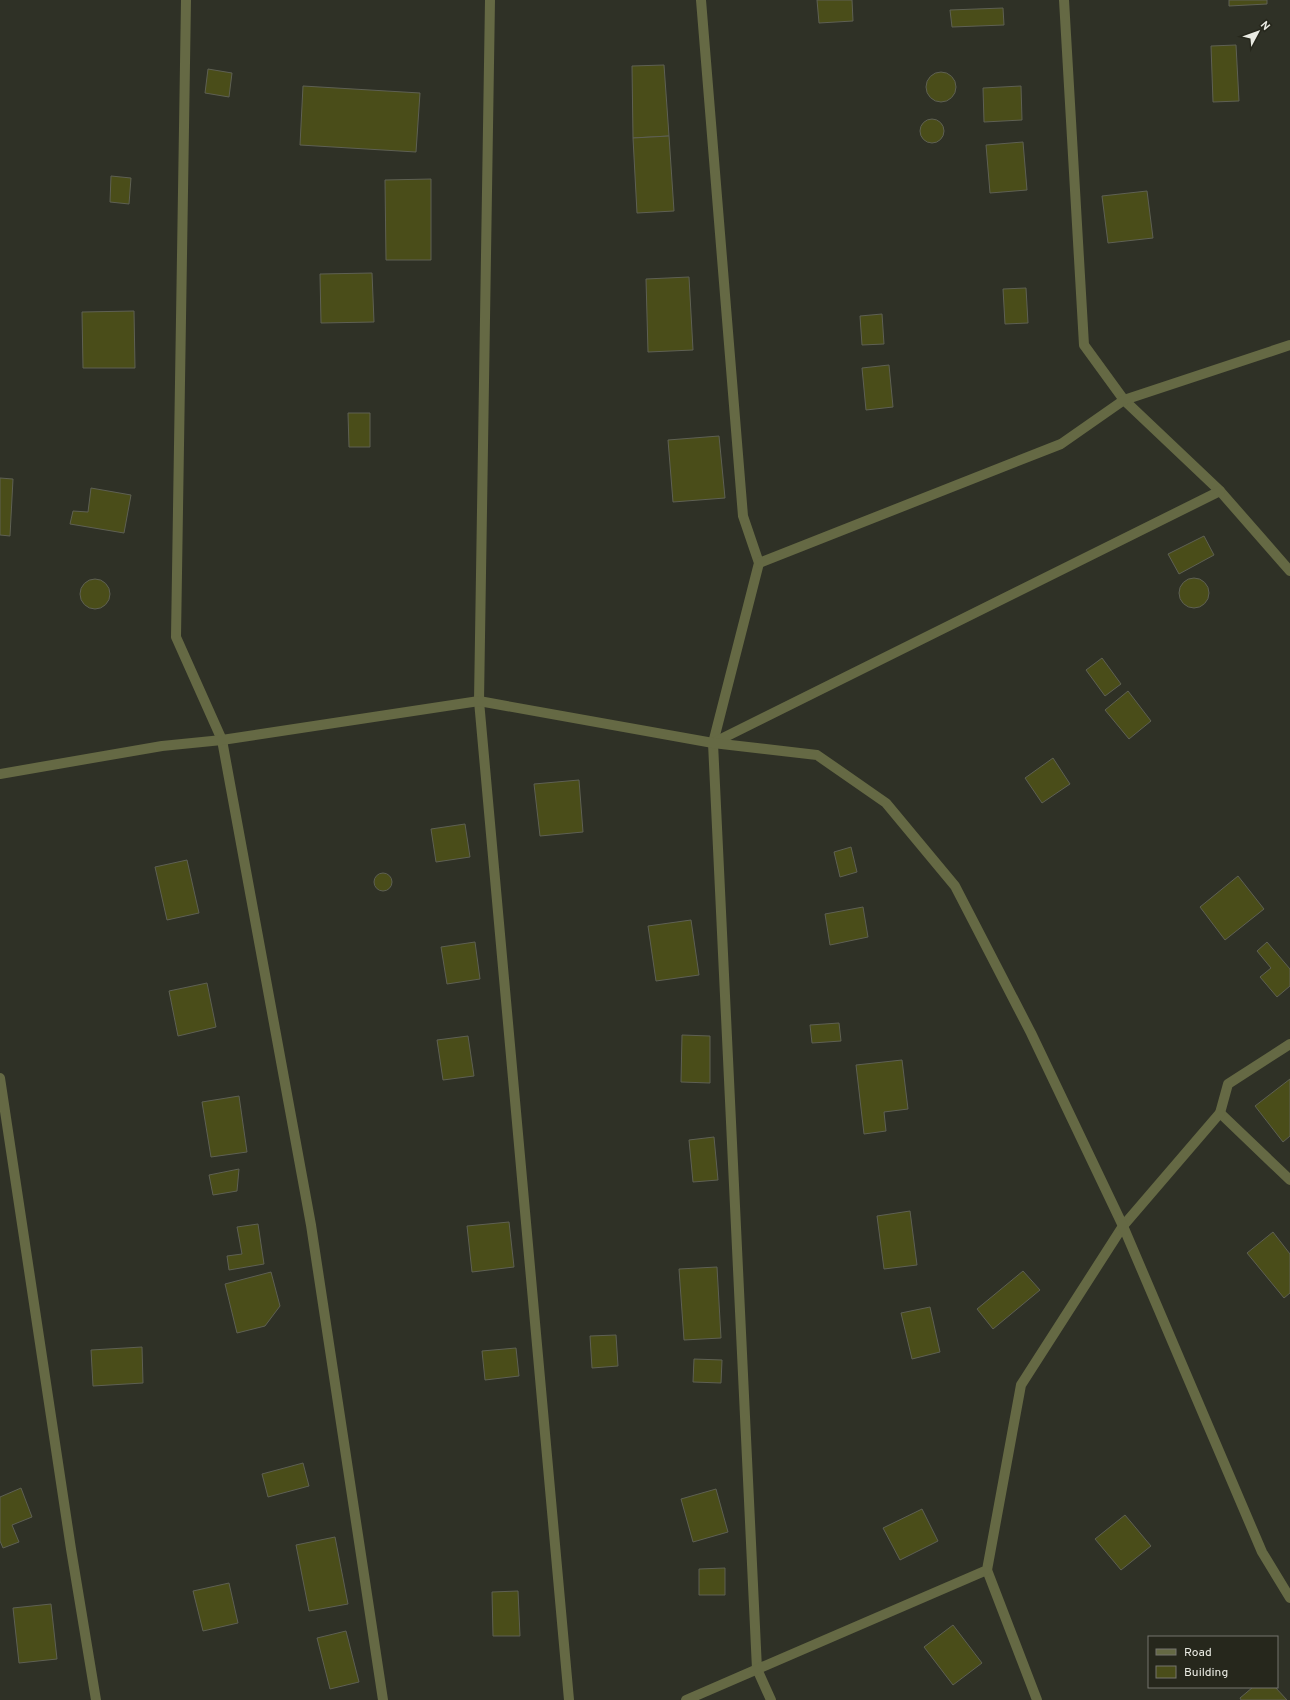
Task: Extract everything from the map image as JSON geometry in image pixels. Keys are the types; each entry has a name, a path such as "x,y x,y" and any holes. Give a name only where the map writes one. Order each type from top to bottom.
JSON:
{"street":[{"path":"186,0 176,637 222,740 311,1225 383,1700"},
{"path":"490,0 479,702 569,1700"},
{"path":"702,0 743,516 759,563 713,743 757,1669 771,1700"},
{"path":"1064,0 1084,345 1124,400 1220,490 1290,571"},
{"path":"759,563 1062,444 1124,400 1290,345"},
{"path":"713,743 1220,490"},
{"path":"0,774 162,746 222,740 479,702 713,743 817,755 886,803 955,886 1031,1033 1123,1226 1262,1552 1290,1598"},
{"path":"1037,1700 987,1570 1022,1385 1123,1226 1220,1113 1228,1084 1290,1044"},
{"path":"0,1078 69,1541 96,1700"},
{"path":"1220,1113 1290,1180"},
{"path":"686,1700 987,1570"}],"building":[{"path":"817,0 852,0 853,21 819,23"},
{"path":"1229,0 1267,0 1267,4 1229,6"},
{"path":"1003,8 1004,25 952,27 950,10"},
{"path":"1236,45 1239,101 1213,102 1211,46"},
{"path":"664,65 669,136 633,138 632,66"},
{"path":"208,69 232,73 229,97 205,93"},
{"path":"941,72 952,76 956,87 952,98 941,102 930,98 926,87 930,76"},
{"path":"303,86 420,93 416,152 300,145"},
{"path":"1021,86 1022,120 984,122 983,88"},
{"path":"932,119 941,122 944,131 941,140 932,143 923,140 920,131 923,122"},
{"path":"669,136 674,211 637,213 633,138"},
{"path":"1023,142 1027,190 990,193 986,145"},
{"path":"111,176 131,178 129,204 110,202"},
{"path":"431,179 431,260 386,260 385,180"},
{"path":"1147,191 1153,238 1108,243 1102,196"},
{"path":"372,273 374,322 321,323 320,274"},
{"path":"689,277 693,350 648,352 646,279"},
{"path":"1026,288 1028,323 1005,324 1003,289"},
{"path":"134,311 135,368 83,368 82,312"},
{"path":"882,314 884,344 862,345 860,316"},
{"path":"889,365 893,407 866,410 862,368"},
{"path":"348,413 370,413 370,447 349,447"},
{"path":"719,436 725,498 673,502 668,440"},
{"path":"0,478 13,479 10,536 0,535"},
{"path":"91,488 131,495 124,533 70,524 73,511 88,512"},
{"path":"1204,536 1214,555 1179,574 1168,554"},
{"path":"1194,578 1205,582 1209,593 1205,604 1194,608 1183,604 1179,593 1183,582"},
{"path":"95,579 106,583 110,594 106,605 95,609 84,605 80,594 84,583"},
{"path":"1102,658 1121,684 1105,696 1086,670"},
{"path":"1128,691 1151,721 1129,739 1105,710"},
{"path":"1053,758 1070,784 1042,803 1025,778"},
{"path":"579,780 583,832 540,836 534,784"},
{"path":"465,824 470,857 436,862 431,829"},
{"path":"851,847 857,872 840,877 834,852"},
{"path":"187,860 199,913 167,920 155,867"},
{"path":"383,873 389,876 392,882 389,888 383,891 377,888 374,882 377,876"},
{"path":"1238,876 1264,909 1225,940 1200,907"},
{"path":"863,907 868,937 830,945 825,914"},
{"path":"691,920 699,975 656,981 648,926"},
{"path":"475,942 480,979 447,984 441,947"},
{"path":"1267,942 1290,969 1290,986 1277,997 1260,977 1271,968 1257,951"},
{"path":"207,983 216,1027 178,1036 169,991"},
{"path":"839,1023 841,1041 812,1043 810,1025"},
{"path":"682,1035 710,1036 710,1083 681,1082"},
{"path":"468,1036 474,1076 443,1080 437,1040"},
{"path":"902,1060 908,1109 884,1112 886,1131 864,1134 856,1065"},
{"path":"1290,1079 1290,1136 1283,1142 1255,1106"},
{"path":"239,1096 247,1152 211,1157 202,1102"},
{"path":"714,1137 718,1180 693,1182 689,1140"},
{"path":"239,1169 237,1191 213,1195 209,1175"},
{"path":"910,1211 917,1265 884,1269 877,1216"},
{"path":"509,1222 514,1267 472,1272 467,1226"},
{"path":"258,1224 264,1264 229,1270 227,1256 242,1254 237,1227"},
{"path":"1273,1232 1290,1254 1290,1293 1284,1298 1247,1253"},
{"path":"717,1267 721,1338 684,1340 679,1269"},
{"path":"1023,1271 1040,1290 993,1329 977,1309"},
{"path":"271,1272 280,1306 265,1326 237,1333 225,1284"},
{"path":"930,1307 940,1352 912,1359 901,1313"},
{"path":"616,1335 618,1366 592,1368 590,1336"},
{"path":"142,1347 143,1383 93,1386 91,1350"},
{"path":"516,1348 519,1376 485,1380 482,1351"},
{"path":"694,1359 722,1360 721,1383 693,1382"},
{"path":"303,1463 309,1486 268,1497 262,1474"},
{"path":"21,1488 32,1517 12,1525 19,1542 3,1548 0,1541 0,1497"},
{"path":"716,1489 728,1532 693,1542 681,1499"},
{"path":"922,1509 938,1541 900,1560 883,1528"},
{"path":"1125,1515 1151,1546 1121,1570 1095,1539"},
{"path":"335,1537 348,1604 309,1611 296,1545"},
{"path":"725,1568 725,1595 699,1595 699,1569"},
{"path":"229,1583 238,1623 203,1631 193,1591"},
{"path":"518,1591 520,1636 493,1636 492,1592"},
{"path":"51,1604 57,1659 19,1663 13,1608"},
{"path":"953,1625 982,1663 953,1685 924,1647"},
{"path":"346,1631 359,1682 330,1689 317,1638"},
{"path":"1252,1688 1276,1688 1287,1700 1241,1700 1240,1698"}]}
